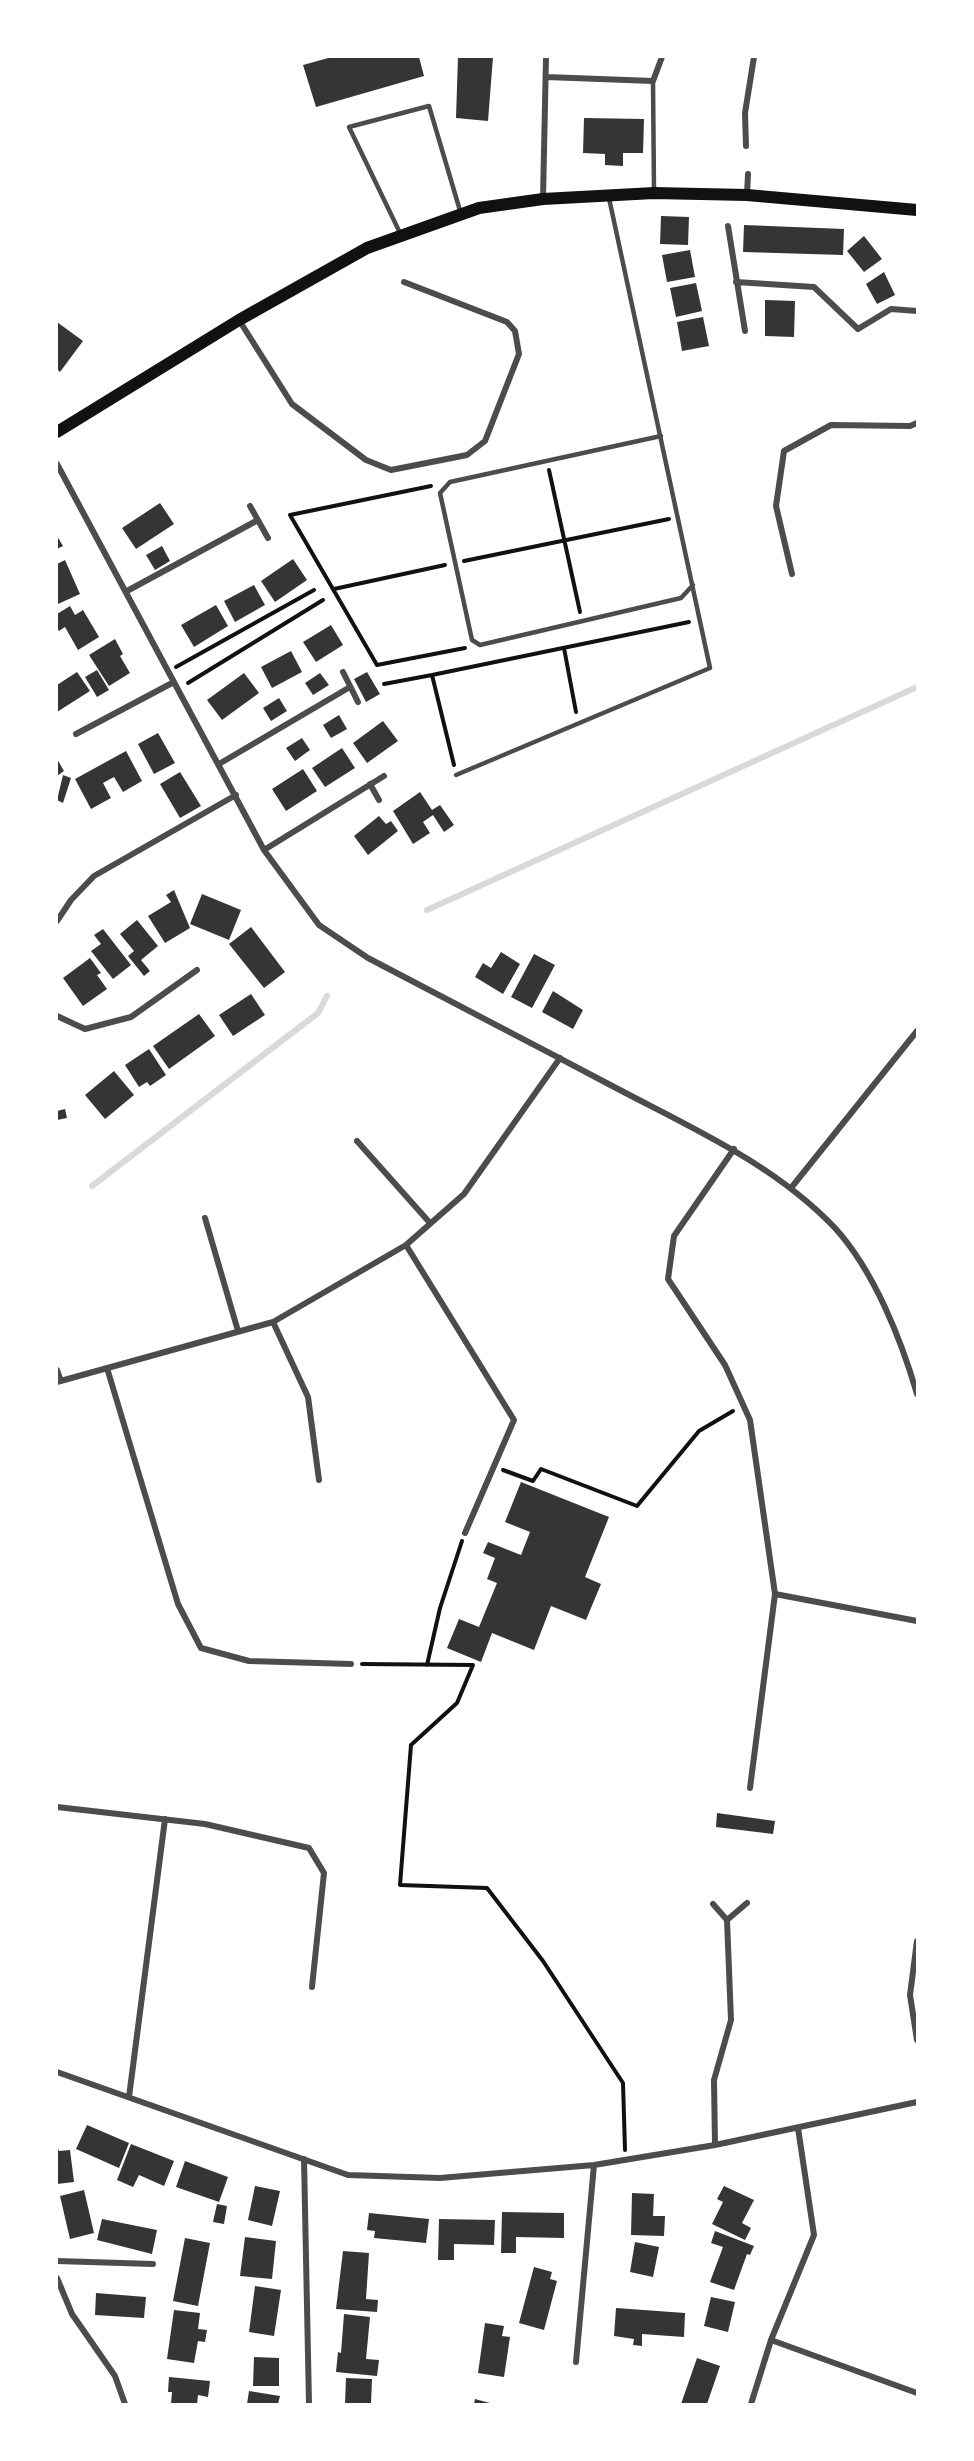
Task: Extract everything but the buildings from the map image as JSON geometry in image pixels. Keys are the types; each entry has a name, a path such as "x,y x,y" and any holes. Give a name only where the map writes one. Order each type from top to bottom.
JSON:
{"main road":[{"path":"57,432 239,320 367,248 479,208 543,199 654,193 747,195 917,210"}],"street":[{"path":"543,199 546,57"},
{"path":"546,77 652,81 662,57"},
{"path":"746,146 745,113 754,57"},
{"path":"747,195 748,174"},
{"path":"728,226 745,331"},
{"path":"239,320 292,404 366,460 391,470 467,455 479,448 491,430 519,354 515,330 507,322 404,282"},
{"path":"736,282 814,287 858,329 891,309 917,311"},
{"path":"792,574 776,506 784,451 831,425 910,426 917,423"},
{"path":"57,464 264,850 319,925 368,958 734,1149 791,1188 836,1229 878,1290 908,1364 917,1394"},
{"path":"250,507 268,538"},
{"path":"127,591 258,520"},
{"path":"343,672 358,702"},
{"path":"76,734 176,685"},
{"path":"219,764 350,687"},
{"path":"264,850 384,776"},
{"path":"370,784 379,800"},
{"path":"57,921 71,900 94,876 236,795"},
{"path":"57,1016 85,1029 131,1017 197,970"},
{"path":"791,1188 917,1031"},
{"path":"57,1370 59,1382 273,1322 406,1245 464,1194 560,1058"},
{"path":"357,1141 430,1223"},
{"path":"734,1149 674,1236 668,1279 725,1365 750,1420 775,1594 750,1788"},
{"path":"205,1218 238,1331"},
{"path":"406,1245 514,1420 465,1533"},
{"path":"273,1322 308,1397 319,1480"},
{"path":"107,1368 178,1604 201,1648 249,1661 351,1664"},
{"path":"775,1594 917,1621"},
{"path":"57,1807 205,1824 309,1848 324,1873 312,1987"},
{"path":"129,2097 165,1819"},
{"path":"728,1920 747,1903"},
{"path":"713,1904 728,1920 731,2019 714,2080 716,2145"},
{"path":"917,1941 910,1995 917,2040"},
{"path":"57,2072 348,2175 440,2178 594,2165 716,2145 917,2102"},
{"path":"751,2404 771,2340 814,2235 798,2128"},
{"path":"304,2159 309,2404"},
{"path":"576,2362 594,2165"},
{"path":"57,2261 153,2264"},
{"path":"57,2278 72,2314 115,2376 125,2404"},
{"path":"771,2340 917,2393"}],"lane":[{"path":"652,81 654,193"},
{"path":"401,235 349,127 429,106 461,214"},
{"path":"456,775 711,668 608,195"},
{"path":"661,436 450,482 440,493 455,563 472,640 480,645 681,598 693,585"}],"path":[{"path":"548,461 582,622"},
{"path":"450,482 290,515 377,665 480,645"},
{"path":"334,589 678,517"},
{"path":"169,671 314,590"},
{"path":"176,685 323,600"},
{"path":"384,684 700,620"},
{"path":"564,648 579,723"},
{"path":"432,675 456,775"},
{"path":"494,1467 533,1481 541,1469 637,1506 699,1431 743,1405"},
{"path":"428,1665 440,1608 465,1533"},
{"path":"351,1664 474,1665 457,1703 411,1745 400,1885 487,1888 543,1961 623,2083 626,2160"}],"waterway":[{"path":"427,910 917,687"},
{"path":"92,1186 318,1013 327,996"}]}
